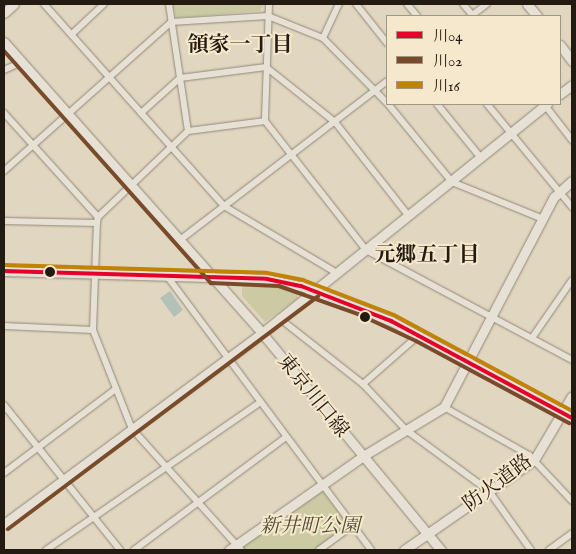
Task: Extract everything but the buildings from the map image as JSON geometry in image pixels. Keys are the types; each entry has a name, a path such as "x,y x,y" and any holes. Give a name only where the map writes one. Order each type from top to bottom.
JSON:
{"street":[{"path":"4,13 14,4"},
{"path":"44,4 224,206 337,273"},
{"path":"72,34 104,4"},
{"path":"168,4 188,131"},
{"path":"269,4 265,121 366,250 572,360"},
{"path":"323,38 339,4"},
{"path":"356,4 386,42"},
{"path":"407,4 416,15"},
{"path":"463,4 471,15"},
{"path":"473,15 487,4"},
{"path":"526,4 536,15"},
{"path":"4,171 171,22 268,16 323,38 386,101"},
{"name":"東京川口線","path":"4,42 262,333 441,550"},
{"path":"561,46 572,61"},
{"path":"4,70 22,62"},
{"path":"141,113 180,78 266,67 334,122 408,215"},
{"path":"180,240 386,82"},
{"path":"561,93 572,84"},
{"path":"390,105 452,182 543,219"},
{"path":"438,105 481,158"},
{"path":"488,105 572,207"},
{"path":"4,524 262,333 408,215 452,182 544,105"},
{"path":"546,105 572,140"},
{"path":"4,113 97,220"},
{"path":"265,121 188,131 131,184 97,220 93,330 132,429 235,548 363,456 444,407 543,219 559,191 572,181"},
{"path":"4,220 97,220"},
{"path":"4,271 280,280 314,291 419,335 572,418"},
{"path":"167,276 226,359 371,550"},
{"path":"532,338 572,280"},
{"path":"279,318 363,384 406,430 489,491 530,550"},
{"path":"4,326 93,330"},
{"path":"363,384 419,335"},
{"path":"4,473 116,390"},
{"name":"防火道路","path":"404,550 534,460 572,396"},
{"path":"46,550 91,516 259,403"},
{"path":"4,405 120,550"},
{"path":"444,407 534,460 572,501"},
{"path":"134,550 285,438"},
{"path":"319,550 352,526"},
{"path":"549,550 572,533"}],"green space":[{"path":"173,4 264,4 260,11 176,18"},
{"path":"246,283 295,288 298,298 265,322 242,296 242,287"},
{"name":"新井町公園","path":"319,491 324,492 347,523 347,528 315,550 243,549 244,544"}],"shaded area":[{"path":"170,291 183,310 174,317 160,298"}],"transit line":[{"name":"川02","path":"4,51 211,283 279,286 358,314 416,341 569,423"},
{"name":"川16","path":"4,265 267,273 303,280 394,315 572,411"},
{"name":"川04","path":"4,271 267,279 301,286 391,321 572,418"},
{"name":"川02","path":"8,529 318,296"}],"district":[{"name":"領家一丁目","path":"240,46"},
{"name":"元郷五丁目","path":"427,256"}]}
